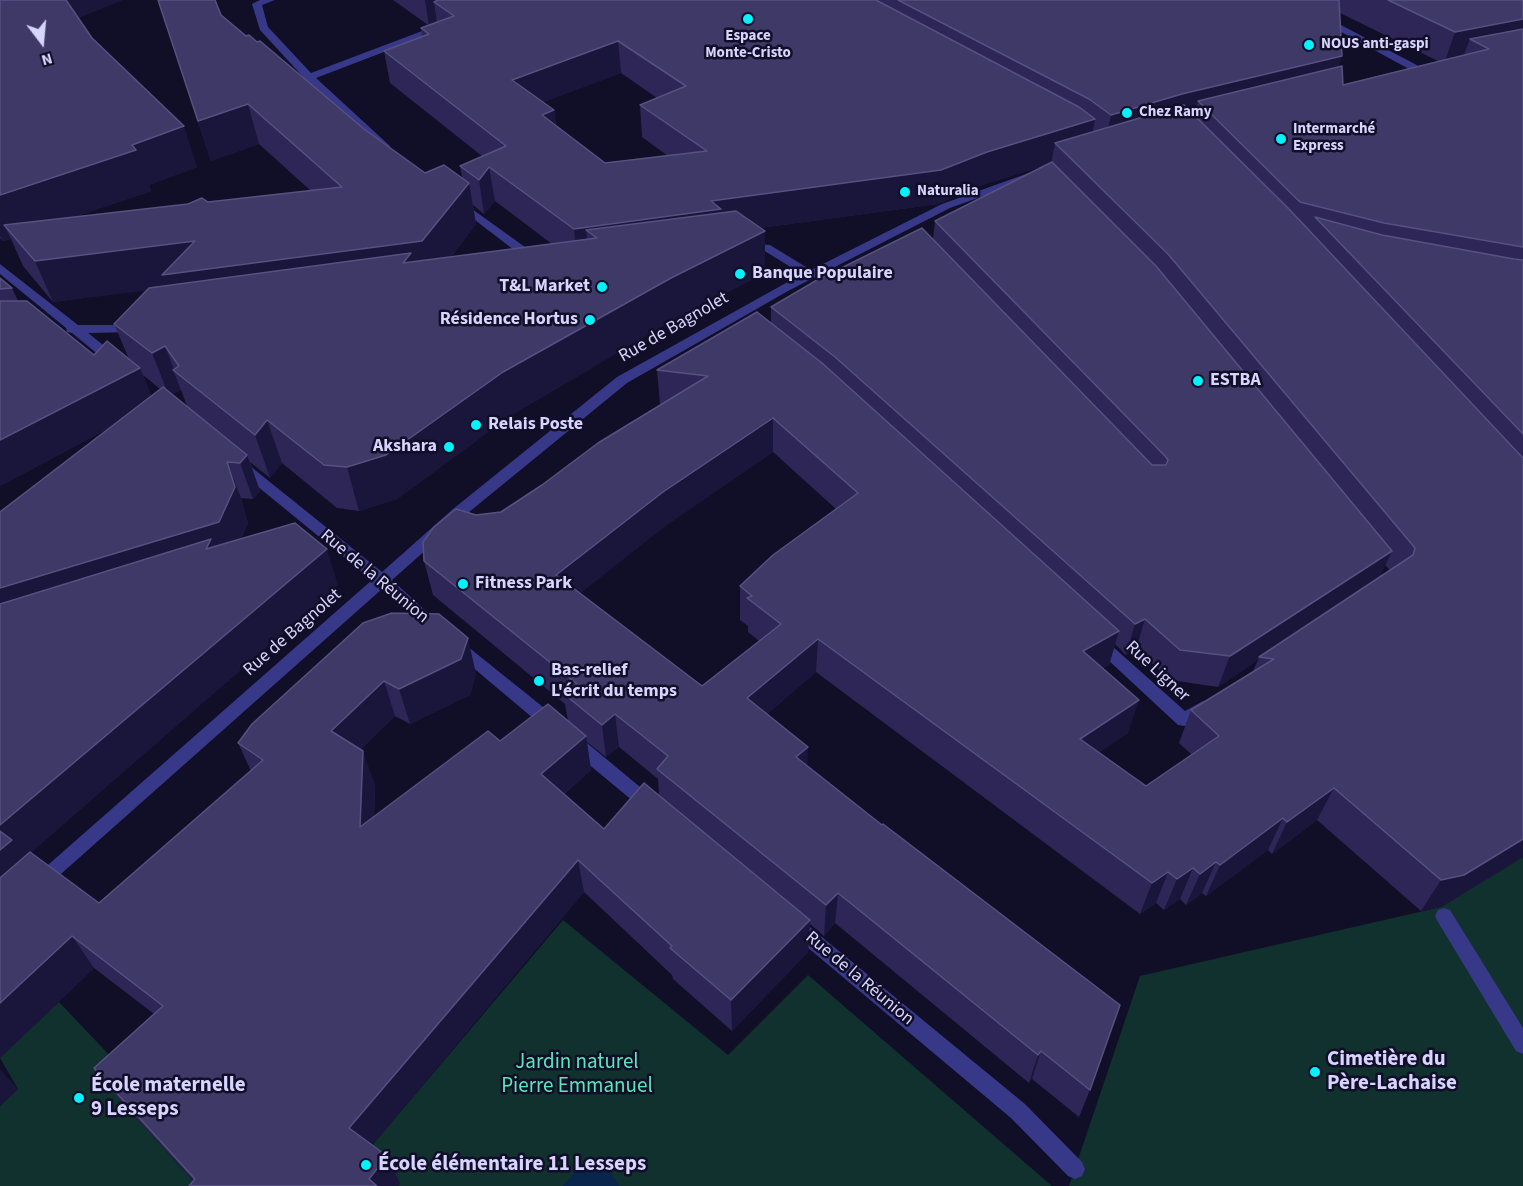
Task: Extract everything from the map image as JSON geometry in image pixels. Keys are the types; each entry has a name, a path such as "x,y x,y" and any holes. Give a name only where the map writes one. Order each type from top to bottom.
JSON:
{"street":[{"path":"270,0 257,4 262,27 309,77 399,158"},
{"path":"1317,16 1430,72 1405,77"},
{"path":"309,77 449,24"},
{"name":"Rue de Bagnolet","path":"27,894 458,513 622,380 810,274 905,233 946,206 1043,174"},
{"path":"447,194 541,264"},
{"path":"738,246 766,247 810,274"},
{"path":"0,268 126,370"},
{"path":"732,317 747,327"},
{"path":"54,329 132,329 155,326"},
{"name":"Rue de la Réunion","path":"226,453 320,537 383,581 406,604 662,816"},
{"name":"Rue Ligner","path":"1088,633 1184,720 1213,701"},
{"name":"Rue de la Réunion","path":"781,914 1018,1111 1075,1169"},
{"path":"1444,916 1523,1045"}],"green space":[{"name":"Cimetière du Père-Lachaise","path":"1523,857 1523,1186 1069,1186 1140,976 1441,907"},
{"name":"Jardin naturel Pierre Emmanuel","path":"563,920 728,1055 808,975 1052,1186 398,1186 400,1184 364,1155"},
{"name":"École maternelle 9 Lesseps","path":"59,1002 135,1082 118,1098 198,1186 0,1186 0,1106 18,1089 0,1058"}],"water":[{"path":"596,1158 609,1169 619,1186 563,1186 577,1169"}],"building":[{"path":"0,0 66,0 92,38 184,126 132,145 136,150 0,195"},
{"path":"158,0 215,0 221,15 246,36 249,35 257,42 260,41 364,129 425,173 444,165 469,183 422,241 162,275 195,241 35,261 4,225 188,204 202,198 208,202 342,187 248,104 198,121"},
{"path":"438,0 876,0 1079,107 1095,119 987,152 941,170 711,201 721,209 574,229 489,167 479,180 460,166 506,146 384,51 429,34 421,28 454,16 434,2","holes":["618,41 686,86 640,105 707,151 605,163 542,115 554,110 512,80"]},
{"path":"898,0 1339,0 1342,56 1182,94 1111,115 1089,99"},
{"path":"1388,0 1523,0 1523,19 1455,32"},
{"path":"1523,29 1523,247 1384,223 1300,202 1198,101 1342,66 1343,85 1489,49 1470,39"},
{"path":"1184,105 1289,209 1523,458 1523,839 1464,875 1441,880 1334,788 1287,822 1283,818 1220,865 1216,862 1200,874 1193,868 1177,879 1168,872 1152,883 818,639 747,698 808,747 796,757 1120,1005 1090,1090 1041,1051 1038,1055 838,893 826,905 657,769 668,756 615,714 602,725 564,694 577,684 424,561 423,542 434,527 456,509 476,515 501,512 598,443 708,376 657,370 757,312 822,363 1119,631 1083,651 1139,700 1080,739 1146,786 1219,736 1191,710 1274,659 1259,657 1413,555 1415,548 1168,254 1055,143","holes":["773,418 858,493 773,555 740,586 752,596 747,598 781,624 702,686 556,575 663,492"]},
{"path":"1052,162 1156,266 1392,551 1230,656 1180,650 1145,619 1135,624 835,357 771,307 817,280 922,228 1152,465 1166,465 1168,460 1165,456 935,221"},
{"path":"736,211 765,231 671,278 503,372 386,455 347,467 324,465 267,420 255,435 173,370 179,366 165,346 152,353 114,324 149,288 411,253 403,263 597,238 586,230"},
{"path":"1315,217 1382,235 1523,260 1523,434"},
{"path":"0,278 12,288 0,289"},
{"path":"0,301 27,301 94,355 107,341 140,368 0,440"},
{"path":"163,387 247,455 240,463 227,462 235,487 219,522 0,588 0,512"},
{"path":"295,523 327,549 0,825 0,604 211,539 206,549"},
{"path":"392,613 439,614 468,638 461,659 399,689 384,681 331,731 363,751 360,827 488,731 500,741 548,704 586,736 541,774 604,829 644,783 810,920 731,1000 670,948 672,946 578,860 349,1128 387,1156 369,1179 377,1186 189,1186 195,1179 94,1068 163,1006 72,936 0,1003 0,878 30,852 99,903 263,760 238,743 252,724 363,623"},
{"path":"0,831 12,840 0,850"}],"place":[{"name":"Espace Monte-Cristo","path":"748,19"},
{"name":"NOUS anti-gaspi","path":"1309,45"},
{"name":"Chez Ramy","path":"1127,113"},
{"name":"Intermarché Express","path":"1281,139"},
{"name":"Naturalia","path":"905,192"},
{"name":"Banque Populaire","path":"740,274"},
{"name":"T&L Market","path":"602,287"},
{"name":"Résidence Hortus","path":"590,320"},
{"name":"ESTBA","path":"1198,381"},
{"name":"Relais Poste","path":"476,425"},
{"name":"Akshara","path":"449,447"},
{"name":"Fitness Park","path":"463,584"},
{"name":"Bas-relief L'écrit du temps","path":"539,681"},
{"name":"Cimetière du Père-Lachaise","path":"1315,1072"},
{"name":"École maternelle 9 Lesseps","path":"79,1098"},
{"name":"École élémentaire 11 Lesseps","path":"366,1165"}]}
